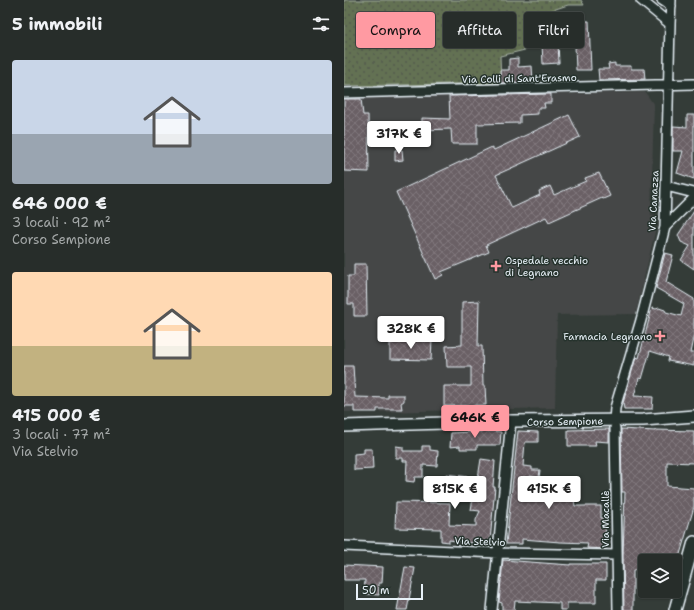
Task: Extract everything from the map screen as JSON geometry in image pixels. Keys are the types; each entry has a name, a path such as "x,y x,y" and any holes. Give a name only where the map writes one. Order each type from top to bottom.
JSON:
{"main road":[{"name":"Corso Sempione","path":"344,426 511,421 615,424 694,416"},
{"name":"Corso Sempione","path":"643,420 694,424"},
{"path":"675,610 694,542"}],"street":[{"path":"641,0 670,24"},
{"path":"662,0 671,3"},
{"name":"Via Canazza","path":"615,424 615,408 665,227 671,3"},
{"name":"Via Colli di Sant'Erasmo","path":"344,93 694,84"},
{"path":"666,186 694,192"},
{"path":"665,227 694,198"},
{"path":"492,610 511,421"},
{"name":"Via Macallè","path":"615,424 618,610"},
{"name":"Via Stelvio","path":"344,546 498,553 616,555"}],"shaded area":[{"name":"Ospedale vecchio di Legnano","path":"645,92 654,105 651,215 658,219 636,314 557,315 555,408 344,412 344,98"}],"green space":[{"path":"344,0 581,0 584,5 568,5 546,12 524,12 524,48 529,49 500,56 501,83 344,86"}],"building":[{"path":"584,21 589,21 591,70 576,70 575,48 584,48"},
{"path":"542,48 558,48 559,63 543,64"},
{"path":"518,58 518,67 532,66 533,82 501,83 500,70 509,70 509,59"},
{"path":"615,63 615,66 631,66 631,69 644,69 645,79 599,80 598,69 609,69 608,64"},
{"path":"551,94 551,103 544,103 545,108 538,108 538,114 520,115 520,123 477,124 477,144 452,144 451,129 422,130 422,118 450,119 449,96"},
{"path":"344,99 361,99 363,115 368,115 369,172 344,171"},
{"path":"569,115 580,137 496,175 512,208 540,195 539,191 550,186 554,195 586,181 585,178 599,173 610,196 603,199 602,198 549,222 546,217 486,245 489,252 441,272 443,275 435,279 396,192 492,147 494,150"},
{"path":"687,115 694,115 694,179 677,173 683,151 673,151 673,126 687,127"},
{"path":"407,126 407,133 385,134 385,127"},
{"path":"395,150 402,150 403,160 395,161"},
{"path":"694,211 694,269 681,260 690,246 681,242 678,235"},
{"path":"665,253 673,255 666,282 694,299 694,334 690,353 694,353 694,366 668,361 669,357 650,351 642,379 639,378 634,396 653,397 652,409 624,409 623,403 636,357 639,358 652,308 659,308 665,310 666,312 681,316 684,304 656,288"},
{"path":"354,264 366,264 367,316 354,316 354,304 348,304 348,276 354,276"},
{"path":"479,301 478,346 482,346 483,386 485,386 486,405 444,406 444,386 471,386 471,367 447,367 446,346 462,345 462,302"},
{"path":"397,340 432,340 431,360 390,359 390,343 397,342"},
{"path":"344,366 353,366 355,397 388,398 388,395 404,395 404,401 401,403 402,409 377,409 377,412 354,412 354,406 344,406"},
{"path":"609,429 609,442 595,441 596,446 568,446 568,430"},
{"path":"621,429 694,431 694,463 667,462 667,486 694,488 694,507 680,554 638,554 638,570 633,570 633,610 624,610 623,556 625,492 622,492"},
{"path":"518,431 538,432 538,442 525,442 523,466 532,467 532,470 540,470 539,478 530,476 527,494 559,497 560,480 567,481 566,499 574,500 575,506 601,506 601,518 605,518 606,549 587,548 588,543 522,539 522,544 506,544"},
{"path":"501,432 500,445 477,445 477,449 460,449 460,446 450,447 451,433"},
{"path":"396,446 403,447 403,451 422,451 422,446 430,446 430,450 438,451 437,466 423,465 423,477 415,477 414,482 406,481 407,461 403,461 403,458 396,458"},
{"path":"364,449 372,449 373,469 354,470 354,454 364,453"},
{"path":"481,459 495,461 493,487 495,487 490,541 487,545 449,540 449,542 441,541 441,529 395,528 396,502 450,503 449,525 476,526 476,520 480,511 471,510 475,486 453,484 452,491 444,491 446,474 478,478"},
{"path":"503,560 570,565 606,564 606,580 596,580 596,603 567,603 567,610 560,610 560,603 515,601 514,610 502,610 502,603 499,602"},
{"path":"344,565 383,567 382,583 379,583 379,595 364,594 365,580 344,580"},
{"path":"405,567 415,568 407,610 397,610"}],"place":[{"name":"Ospedale vecchio di Legnano","path":"496,266"},
{"name":"Farmacia Legnano","path":"660,336"}]}
